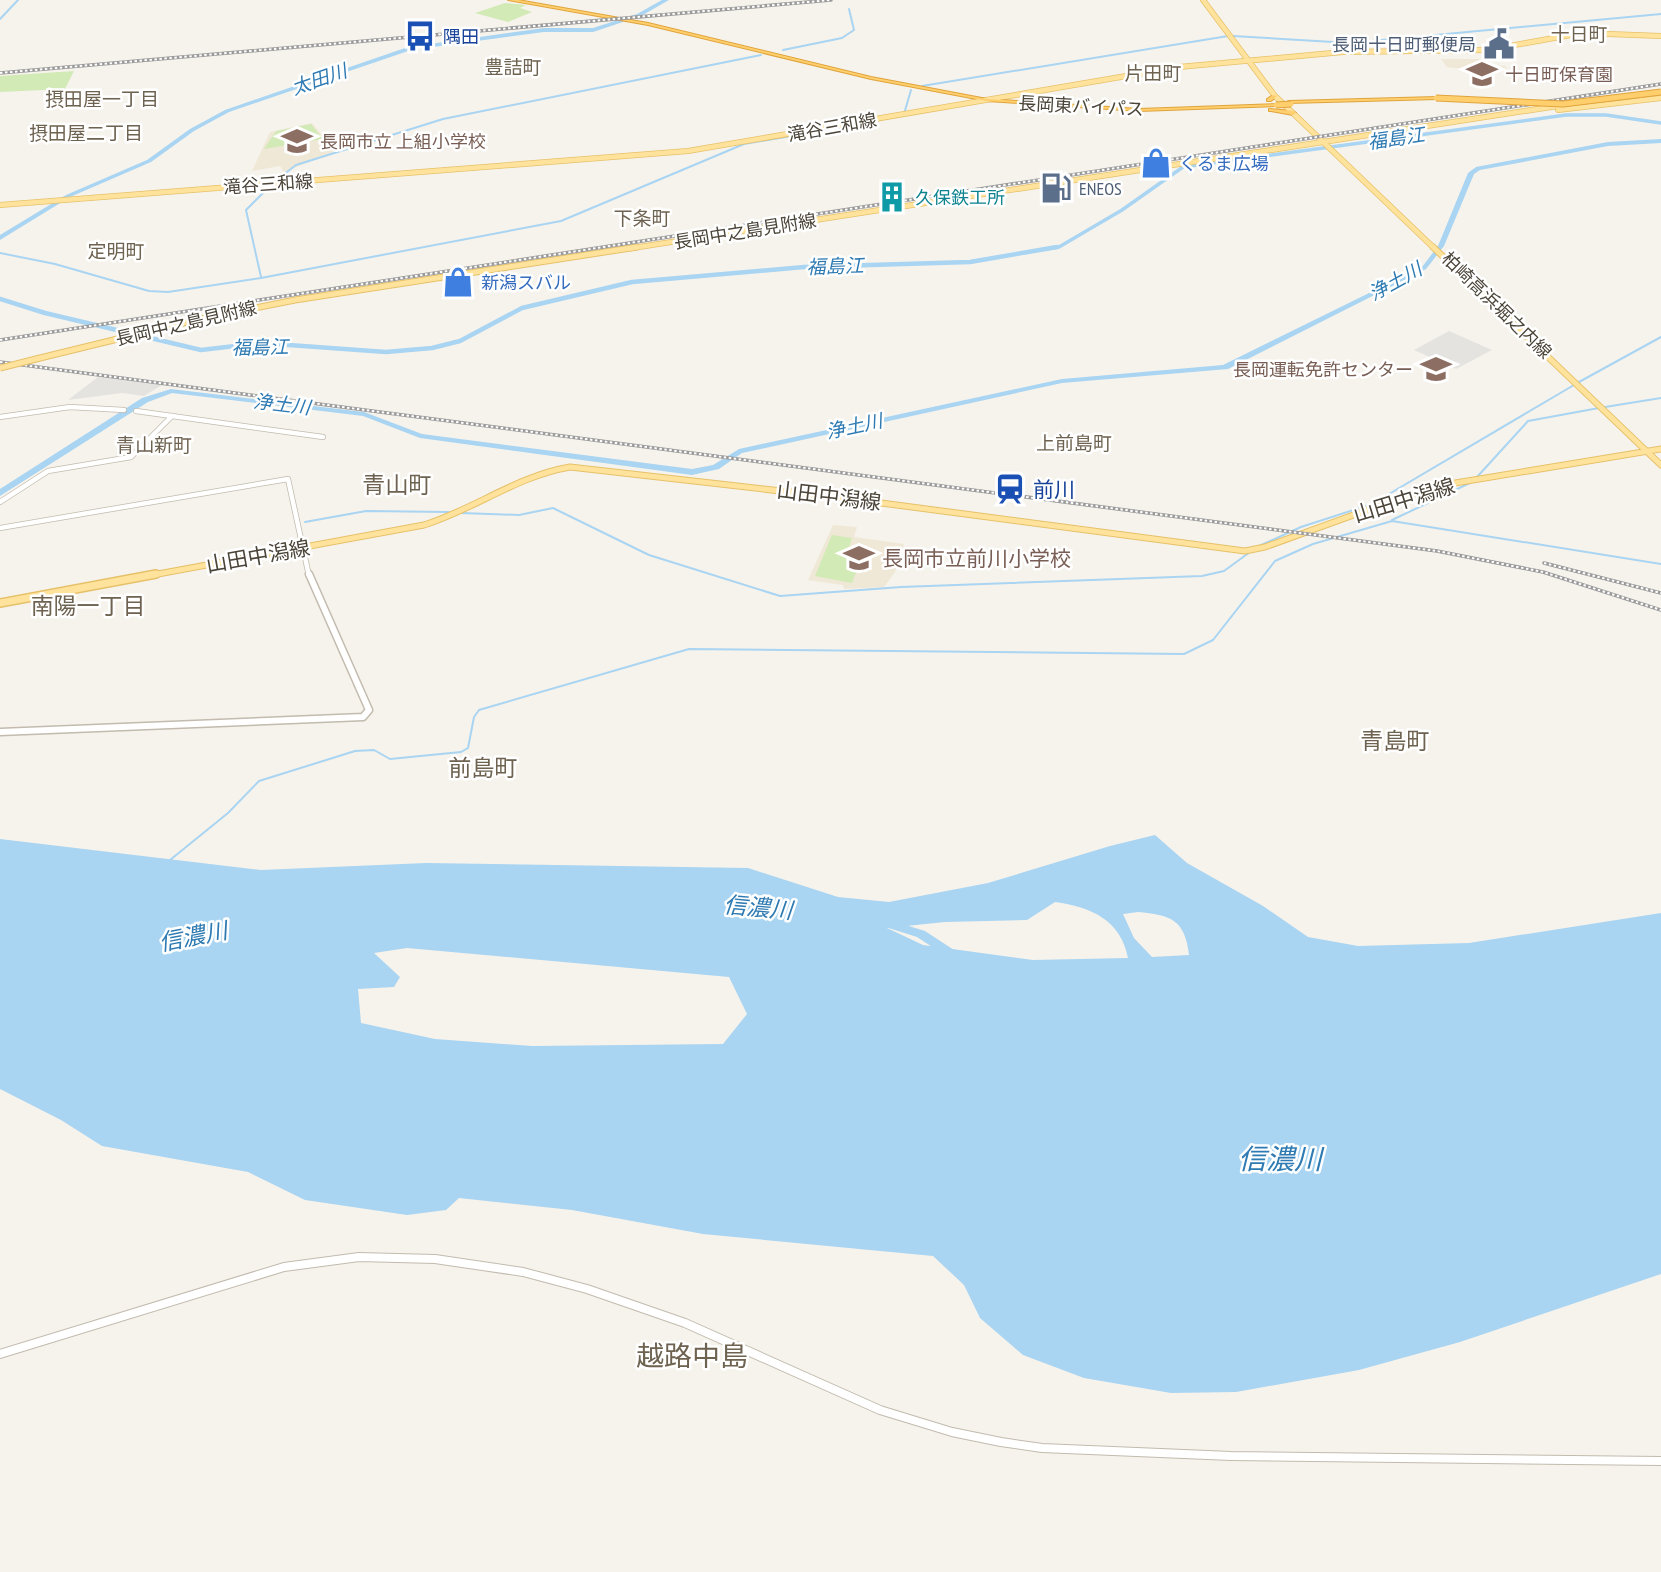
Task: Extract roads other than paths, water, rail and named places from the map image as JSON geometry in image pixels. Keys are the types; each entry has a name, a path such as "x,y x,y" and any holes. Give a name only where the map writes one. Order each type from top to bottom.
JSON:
{"highway":[{"name":"長岡東バイパス","path":"510,0 610,15"},
{"name":"長岡東バイパス","path":"525,0 650,23 901,83 994,99 1109,108"},
{"name":"長岡東バイパス","path":"650,23 871,79 986,100 1159,109"},
{"path":"871,79 964,98 969,101 966,104"},
{"path":"1159,109 1202,104 1437,98 1562,106 1599,104 1661,93"},
{"path":"1018,94 1012,98 1109,108 1255,107 1281,104"},
{"path":"1275,96 1293,113"}],"main road":[{"path":"1203,0 1275,96"},
{"name":"滝谷三和線","path":"0,205 688,151 1164,69 1347,51 1487,50 1582,33 1661,36"},
{"name":"長岡中之島見附線","path":"0,368 143,332 295,300 1327,145 1495,116 1597,107 1661,93"},
{"name":"柏崎高浜堀之内線","path":"1293,113 1661,465"},
{"name":"山田中潟線","path":"0,603 440,521 468,511 529,477 570,467 851,499 1249,550 1265,547 1423,489 1661,449"}],"street":[{"path":"0,416 71,407 124,410"},
{"path":"136,411 323,437"},
{"path":"0,502 48,471 131,457 172,416"},
{"path":"0,528 288,479 310,581 369,710 366,716 279,722 0,732"},
{"path":"0,1354 284,1267 359,1257 435,1259 523,1272 587,1289 685,1323 880,1409 951,1432 1001,1442 1042,1448 1231,1456 1417,1461 1661,1461"}],"water":[{"name":"信濃川","path":"1155,835 1187,863 1263,906 1308,937 1358,946 1469,943 1661,913 1661,1274 1460,1342 1359,1370 1236,1392 1171,1393 1084,1378 1023,1355 980,1318 964,1285 933,1256 703,1234 572,1210 459,1198 446,1210 407,1215 305,1200 248,1172 102,1146 61,1120 0,1089 0,839 261,870 426,863 748,868 838,897 889,902 988,883","holes":["1055,902 1081,908 1102,918 1119,934 1128,958 1033,960 923,945 887,928 945,922 1027,920","1149,913 1174,921 1184,934 1189,955 1152,957 1134,938 1123,914","407,948 729,977 747,1014 723,1044 532,1046 435,1039 361,1023 358,989 394,987 400,977 374,953"]}],"waterway":[{"path":"0,19 18,0"},
{"name":"太田川","path":"0,238 68,196 149,161 192,130 227,111 410,48 544,30 593,30 639,15 666,0"},
{"path":"783,50 842,38 854,30 849,9"},
{"path":"1233,36 1350,43 1661,14"},
{"path":"922,86 1228,36"},
{"path":"274,182 296,165 443,119 761,55"},
{"path":"904,114 911,90"},
{"name":"福島江","path":"1046,249 1059,247 1122,210 1183,167 1566,115 1606,115 1661,123"},
{"path":"0,253 55,264 149,291 168,292 261,278 561,221 744,144 856,125"},
{"name":"浄土川","path":"0,493 145,400 171,391 364,414 420,436 692,472 716,467 739,451 1062,381 1225,367 1424,268 1441,246 1471,173 1478,168 1608,144 1661,141"},
{"path":"261,277 246,210 270,186"},
{"name":"福島江","path":"0,299 45,313 201,350 261,343 386,352 432,348 460,341 522,308 632,282 804,267 970,262 1057,247"},
{"path":"1579,382 1661,337"},
{"path":"1257,547 1301,527 1372,504 1574,385"},
{"path":"1605,407 1661,398"},
{"path":"1477,477 1528,421 1599,408"},
{"path":"1392,520 1474,481"},
{"path":"461,513 519,515 553,508 649,555 780,596 901,587 1202,576 1224,571 1250,552"},
{"path":"305,522 366,511 449,512"},
{"path":"170,860 228,813 259,781 355,751 374,750 390,759 461,752 468,748 474,717 479,710 689,649 1184,654 1213,640 1275,561 1313,544 1392,521 1661,564"},
{"name":"信濃川","path":"883,922 921,934 953,955"}],"railway":[{"path":"0,73 831,0"},
{"path":"0,340 1661,84"},
{"path":"0,362 1437,551 1543,572 1661,610"},
{"path":"1544,563 1661,593"}],"place":[{"name":"隅田","path":"420,36"},
{"name":"長岡十日町郵便局","path":"1499,44"},
{"name":"十日町保育園","path":"1482,74"},
{"name":"長岡市立 上組小学校","path":"297,141"},
{"name":"くるま広場","path":"1156,163"},
{"name":"ENEOS","path":"1056,188"},
{"name":"久保鉄工所","path":"892,197"},
{"name":"新潟スバル","path":"458,282"},
{"name":"長岡運転免許センター","path":"1436,369"},
{"name":"前川","path":"1010,489"},
{"name":"長岡市立前川小学校","path":"859,558"}],"district":[{"name":"十日町","path":"1579,34"},
{"name":"豊詰町","path":"513,67"},
{"name":"片田町","path":"1153,73"},
{"name":"摂田屋一丁目","path":"102,99"},
{"name":"摂田屋二丁目","path":"86,133"},
{"name":"下条町","path":"642,218"},
{"name":"定明町","path":"116,251"},
{"name":"上前島町","path":"1074,443"},
{"name":"青山新町","path":"154,445"},
{"name":"青山町","path":"397,484"},
{"name":"南陽一丁目","path":"88,605"},
{"name":"青島町","path":"1395,740"},
{"name":"前島町","path":"483,767"},
{"name":"越路中島","path":"692,1355"}]}
